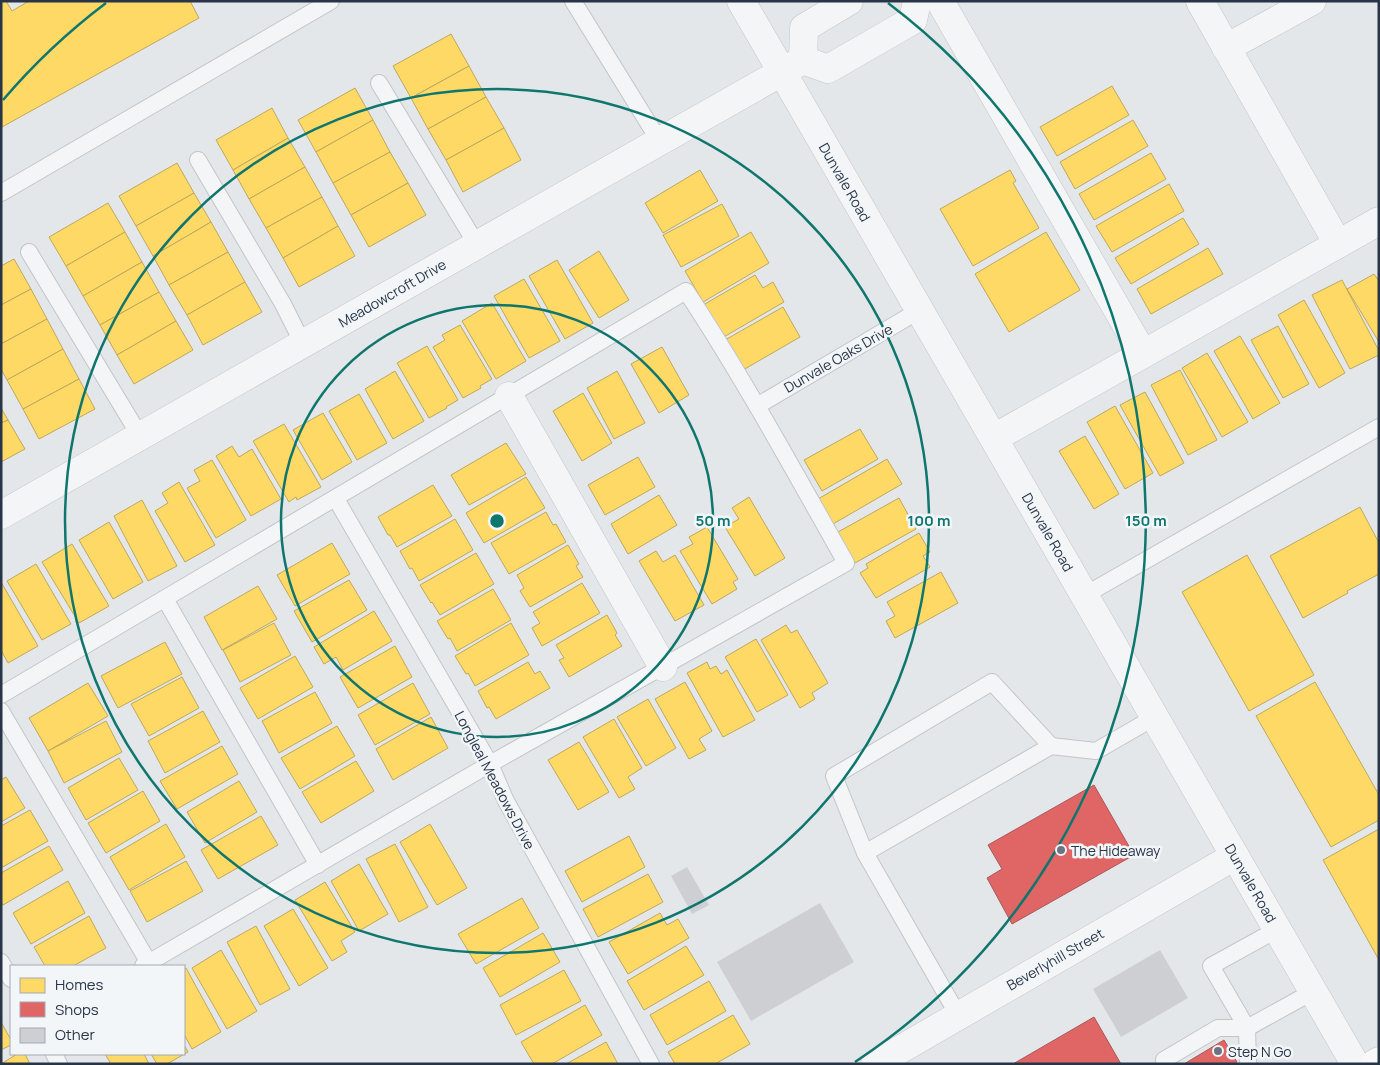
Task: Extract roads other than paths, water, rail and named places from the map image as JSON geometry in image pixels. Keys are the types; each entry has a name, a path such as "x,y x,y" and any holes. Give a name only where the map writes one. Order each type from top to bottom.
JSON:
{"main road":[{"path":"1374,1064 1379,1061"}],"street":[{"name":"Dunvale Road","path":"741,1 792,66 920,310 1355,1064"},
{"path":"849,1 804,28 792,66 828,69 913,20 917,1"},
{"path":"940,1 1142,354"},
{"path":"1200,1 1338,244"},
{"path":"1226,48 1312,1"},
{"name":"Meadowcroft Drive","path":"1,515 792,66"},
{"path":"994,438 1379,220"},
{"path":"509,396 663,667"},
{"name":"Beverlyhill Street","path":"875,1064 1235,856"}],"lane":[{"path":"1,193 330,1"},
{"path":"573,1 660,142"},
{"path":"379,83 476,245"},
{"path":"198,160 282,304 303,344"},
{"path":"29,252 140,436"},
{"path":"1,695 686,291 757,406 846,562 490,764 146,965 1,711"},
{"name":"Dunvale Oaks Drive","path":"757,406 920,310"},
{"path":"1085,595 1379,427"},
{"name":"Longleal Meadows Drive","path":"336,499 490,764 505,799 650,1064"},
{"path":"165,599 318,865"},
{"path":"958,1015 866,853 834,776 992,682 1051,746"},
{"path":"866,853 1051,746 1096,751 1155,717"},
{"path":"1248,1064 1247,1028 1211,966 1278,929"},
{"path":"1,962 10,977"},
{"path":"1164,1064 1164,1060 1218,1028 1247,1028 1314,991"}],"place":[{"name":"The Hideaway","path":"1061,850"},
{"name":"Step N Go","path":"1218,1051"}]}
